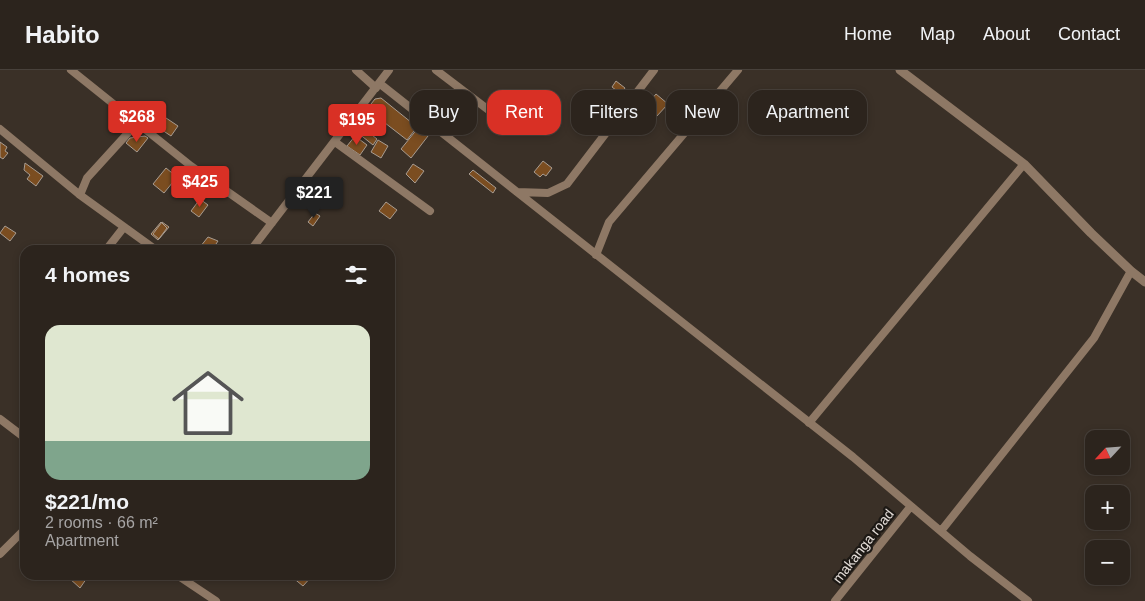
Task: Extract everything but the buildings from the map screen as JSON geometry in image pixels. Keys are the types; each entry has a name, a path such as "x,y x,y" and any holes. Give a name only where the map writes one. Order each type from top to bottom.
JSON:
{"street":[{"path":"72,70 191,166 272,223"},
{"path":"356,70 517,192 809,423 1028,601"},
{"path":"255,245 389,70"},
{"path":"436,70 487,108"},
{"path":"517,192 548,193 567,184 654,70"},
{"path":"596,255 609,222 738,70"},
{"path":"900,70 1024,164 1131,271 1145,282"},
{"path":"80,195 87,178 138,122"},
{"path":"0,129 80,195 149,245"},
{"path":"334,142 430,210"},
{"path":"809,423 1024,164"},
{"path":"110,245 124,227"},
{"path":"941,531 1094,338 1131,271"},
{"path":"0,419 20,434"},
{"name":"makanga road","path":"835,601 911,506"},
{"path":"0,554 20,534"},
{"path":"184,580 216,601"}]}
